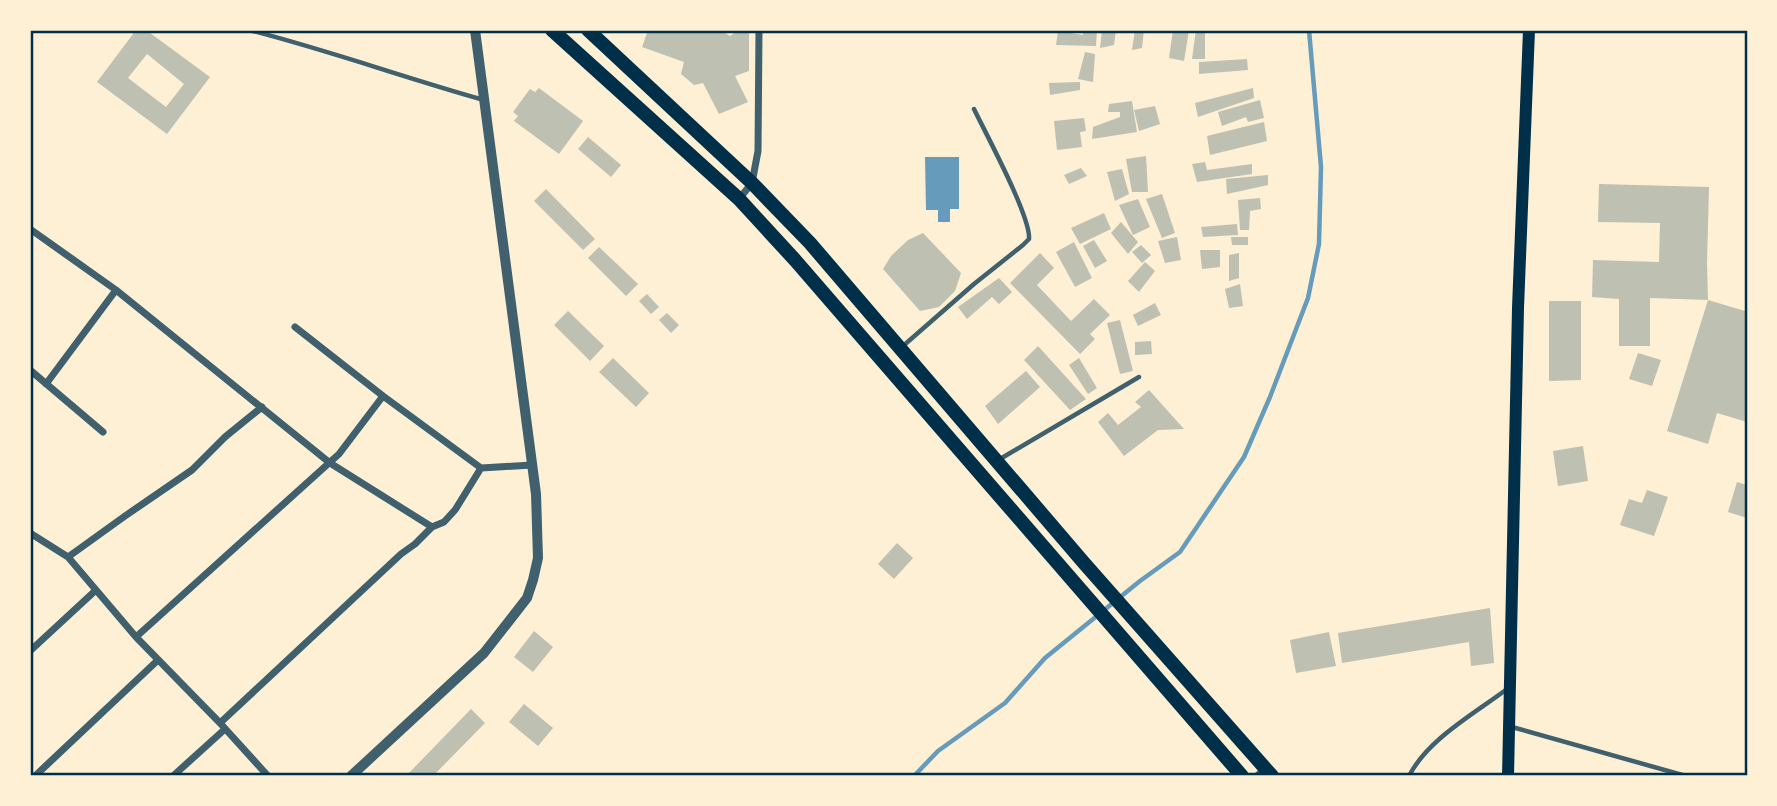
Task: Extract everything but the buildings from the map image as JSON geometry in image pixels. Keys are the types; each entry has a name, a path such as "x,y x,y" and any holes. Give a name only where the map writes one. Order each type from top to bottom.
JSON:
{"highway":[{"path":"551,30 739,199 796,260 1242,776"},
{"path":"588,30 752,183 810,243 1265,774"}],"main road":[{"path":"1508,776 1518,308 1529,30"}],"street":[{"path":"351,776 484,653 527,598 538,558 536,494 475,30"},
{"path":"739,199 752,183 758,151 759,30"},
{"path":"30,229 116,290 330,463 432,527"},
{"path":"46,384 116,290"},
{"path":"295,327 383,397 481,468 532,465"},
{"path":"30,370 103,432"},
{"path":"136,637 330,463 383,397"},
{"path":"68,557 192,470 225,437 262,407"},
{"path":"173,776 401,554 432,527 444,522 455,510 481,468"},
{"path":"30,533 68,557 136,637 268,776"},
{"path":"30,651 96,590"},
{"path":"35,776 158,660"}],"lane":[{"path":"249,30 485,100"},
{"path":"900,349 1029,239 1027,224 974,109"},
{"path":"997,461 1139,377"},
{"path":"1409,776 1423,754 1511,687"},
{"path":"1511,727 1686,776"}],"water":[{"path":"925,157 959,157 959,209 950,209 950,222 938,222 938,210 926,210"}],"waterway":[{"path":"914,776 938,751 1005,703 1045,658 1180,552 1244,457 1308,298 1319,244 1321,167 1309,30"}]}
